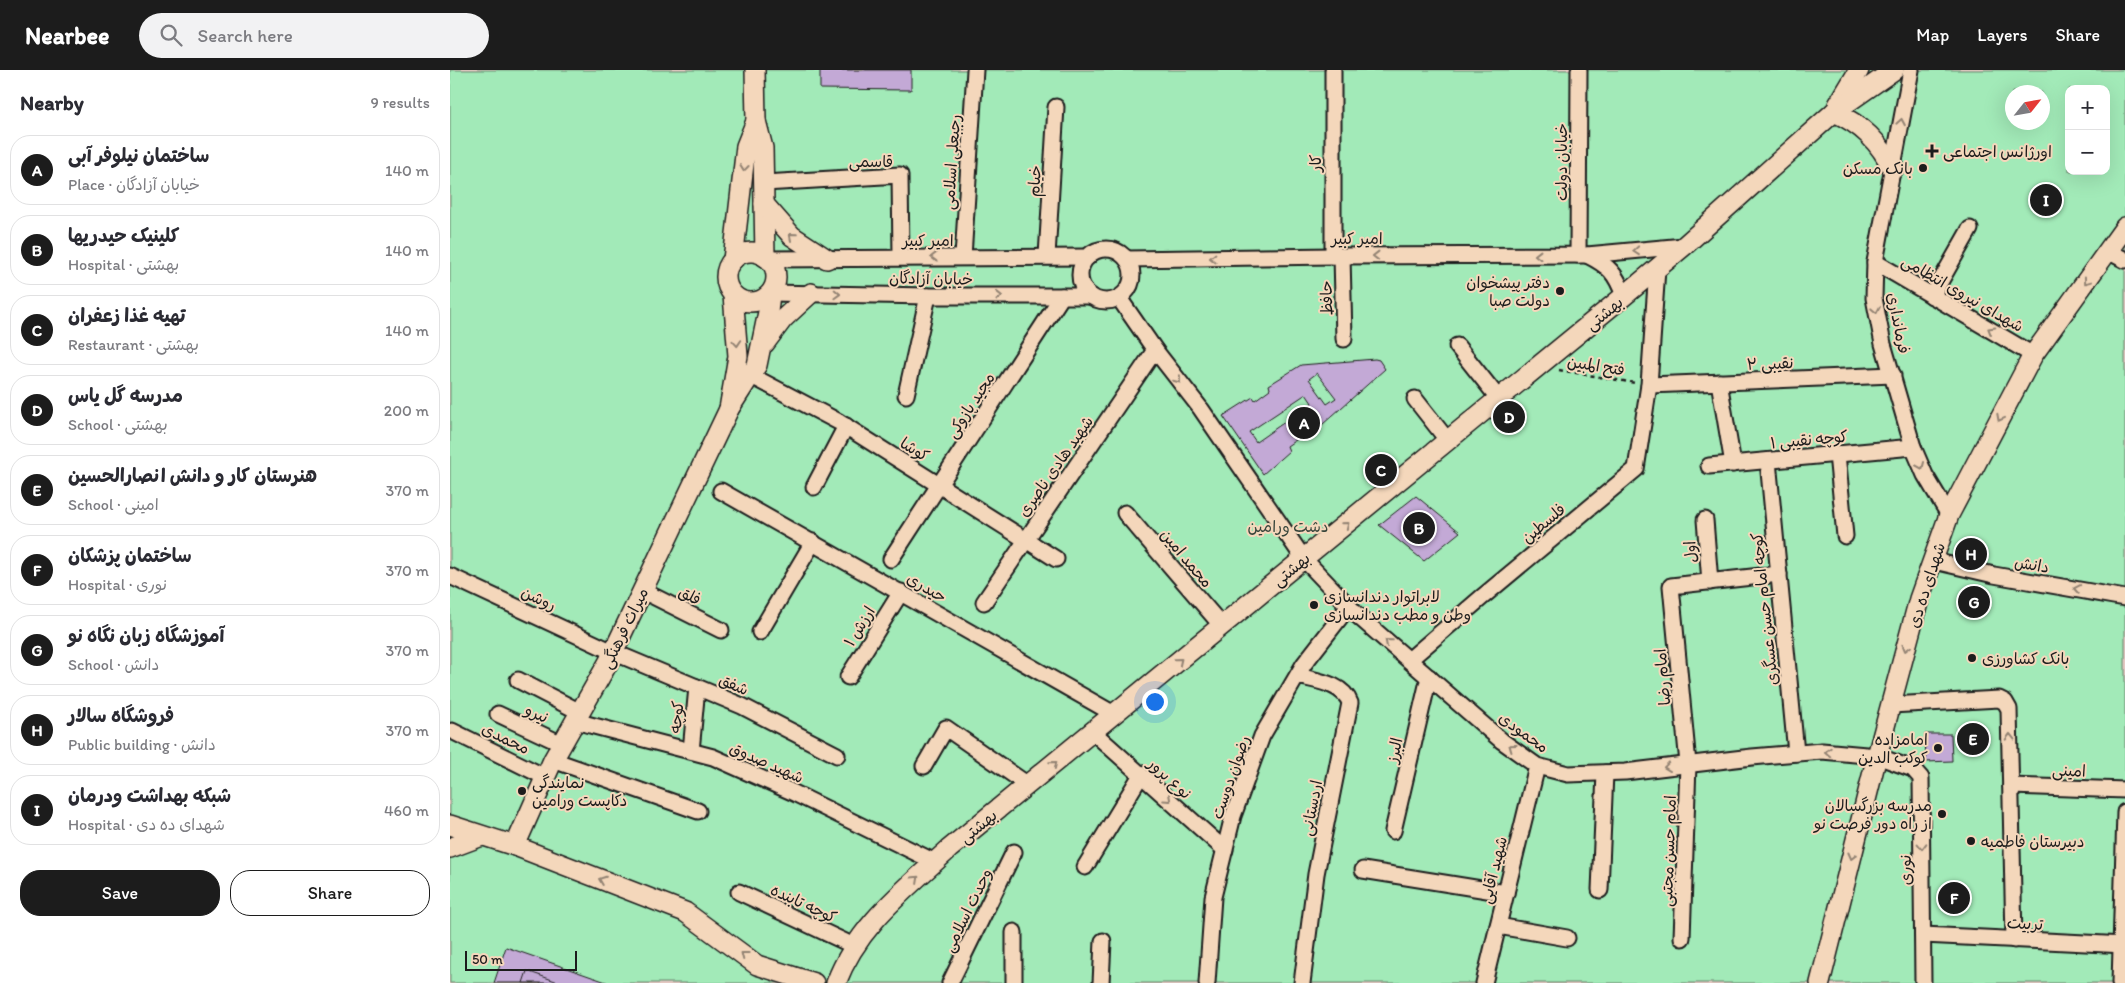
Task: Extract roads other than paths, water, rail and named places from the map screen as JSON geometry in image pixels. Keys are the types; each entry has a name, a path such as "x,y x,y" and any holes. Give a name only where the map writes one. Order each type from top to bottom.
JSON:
{"main road":[{"path":"730,409 757,365 770,294 774,286 775,272 767,258 763,148 756,121 755,70"},
{"path":"1834,112 1860,70"},
{"path":"1834,112 1894,70"},
{"path":"1834,112 1859,126 1870,135 1887,157 1893,170"},
{"name":"بهشتی","path":"836,983 842,966 854,946 880,913 935,862 1657,269 1834,112"},
{"path":"733,260 746,146 756,121"},
{"path":"764,204 792,236 827,259"},
{"name":"شهدای ده دی","path":"1820,983 1890,705 1919,599 1949,515 2033,355 2125,227"},
{"path":"730,409 738,356 733,295 726,281 729,266 739,256 752,252 767,258"},
{"path":"760,350 782,319 811,293"},
{"path":"733,295 748,302 763,299 770,294"},
{"name":"میراث فرهنگی","path":"514,846 549,768 614,652 730,409"},
{"path":"450,824 514,846 685,912 757,965 789,979 814,983"},
{"path":"450,848 482,836"}],"street":[{"name":"رجبعلی اسلامی","path":"962,257 975,70"},
{"name":"کار","path":"1333,70 1337,256"},
{"name":"خیابان دولت","path":"1579,70 1582,255"},
{"name":"فرمانداری","path":"1911,70 1875,262 1874,298 1883,344 1913,447 1925,475 1949,515"},
{"name":"خیام","path":"1046,256 1056,107"},
{"name":"قاسمی","path":"764,182 900,175 901,257"},
{"path":"1932,296 1970,229"},
{"name":"امیر کبیر","path":"1127,259 1582,255 1684,246"},
{"path":"1104,249 1112,250 1127,259 1132,276 1130,285 1119,298 1105,301 1091,296 1085,290 1080,273 1088,257 1104,249"},
{"path":"2108,251 2125,260"},
{"path":"1582,255 1605,264 1618,279 1624,296"},
{"name":"حافظ","path":"1337,256 1344,338"},
{"name":"امیر کبیر","path":"767,258 1088,257"},
{"name":"شهدای نیروی انتظامی","path":"1875,262 2033,355"},
{"name":"فلسطین","path":"1410,660 1481,598 1636,469 1649,385 1657,269"},
{"name":"خیابان آزادگان","path":"770,294 1091,296"},
{"path":"906,395 928,296"},
{"name":"مجید پازوکی","path":"891,559 1062,296"},
{"path":"1119,298 1155,350 1201,409 1304,559"},
{"path":"1457,346 1499,399"},
{"name":"شهید هادی ناصری","path":"984,602 1155,350"},
{"name":"کوشا","path":"750,375 846,426 1056,560"},
{"name":"نقیبی ۲","path":"1649,385 1893,375"},
{"path":"1719,382 1733,464"},
{"path":"1415,399 1448,441"},
{"path":"814,487 846,426"},
{"name":"کوچه نقیبی ۱","path":"1709,466 1913,447"},
{"path":"1838,454 1845,536"},
{"name":"کوچه امام حسن عسگری","path":"1768,461 1796,753"},
{"name":"حیدری","path":"721,491 1114,714"},
{"name":"محمد امین","path":"1125,513 1222,626"},
{"name":"اول","path":"1705,520 1710,582"},
{"path":"760,632 813,542"},
{"name":"محمودی","path":"1304,559 1349,606 1502,740 1537,766 1568,774 1605,773 1822,751 1877,756"},
{"name":"دانش","path":"1934,561 1994,575 2125,598"},
{"path":"1710,582 1778,574"},
{"name":"روشن","path":"450,576 614,652"},
{"name":"امام رضا","path":"1688,764 1671,586 1710,582"},
{"name":"فلق","path":"643,590 721,630"},
{"name":"ارزش ۱","path":"848,677 901,592"},
{"name":"رضوان دوست","path":"1207,983 1213,897 1233,816 1262,736 1298,676 1349,606"},
{"name":"شفق","path":"614,652 742,706 837,755"},
{"name":"اردستانی","path":"1298,676 1339,688 1347,694 1350,703 1316,874 1302,983"},
{"name":"البرز","path":"1393,832 1429,677"},
{"name":"نیرو","path":"518,680 578,716"},
{"name":"کوچه","path":"691,751 697,687"},
{"path":"1890,705 1999,699 2005,702 2009,710 2014,940"},
{"name":"نیرو","path":"498,714 562,744"},
{"name":"شهید صدوق","path":"578,716 713,757 792,792 935,862"},
{"path":"924,766 946,728 1028,785"},
{"name":"محمدی","path":"452,731 549,768 698,811"},
{"name":"نوع پرور","path":"1092,732 1225,850"},
{"name":"نوری","path":"1877,756 1914,769 1921,778 1923,983"},
{"name":"امام حسن مجتبی","path":"1682,938 1688,764"},
{"name":"شهید آقایی","path":"1484,983 1537,766"},
{"path":"1600,890 1605,773"},
{"path":"1085,867 1141,776"},
{"name":"امینی","path":"2011,786 2125,790"},
{"path":"2120,983 2123,945 2125,812"},
{"name":"وحدت اسلامی","path":"950,983 1014,852"},
{"path":"1363,870 1506,893"},
{"name":"کوچه تابنده","path":"740,892 854,946"},
{"path":"1498,926 1567,938"},
{"path":"1014,932 1014,983"},
{"name":"تربیت","path":"1923,935 2123,945"},
{"path":"1101,983 1103,941"}],"place":[{"name":"اورژانس اجتماعی","path":"1932,151"},
{"name":"بانک مسکن","path":"1923,168"},
{"name":"شبکه بهداشت ودرمان","path":"2046,200"},
{"name":"دفتر پیشخوان دولت صبا","path":"1560,291"},
{"name":"مدرسه گل یاس","path":"1509,417"},
{"name":"ساختمان نیلوفر آبی","path":"1304,423"},
{"name":"تهیه غذا زعفران","path":"1381,470"},
{"name":"کلینیک حیدریها","path":"1419,528"},
{"name":"فروشگاه سالار","path":"1971,554"},
{"name":"آموزشگاه زبان نگاه نو","path":"1974,602"},
{"name":"لابراتوار دندانسازی وطن و مطب دندانسازی","path":"1314,605"},
{"name":"بانک کشاورزی","path":"1972,658"},
{"name":"هنرستان کار و دانش انصارالحسین","path":"1973,739"},
{"name":"امامزاده کوکب الدین","path":"1938,748"},
{"name":"نمایندگی دکاپست ورامین","path":"522,791"},
{"name":"مدرسه بزرگسالان از راه دور فرصت نو","path":"1942,814"},
{"name":"دبیرستان فاطمیه","path":"1971,841"},
{"name":"ساختمان پزشکان","path":"1954,898"}],"park label":[{"name":"دشت ورامین","path":"1288,526"}]}
